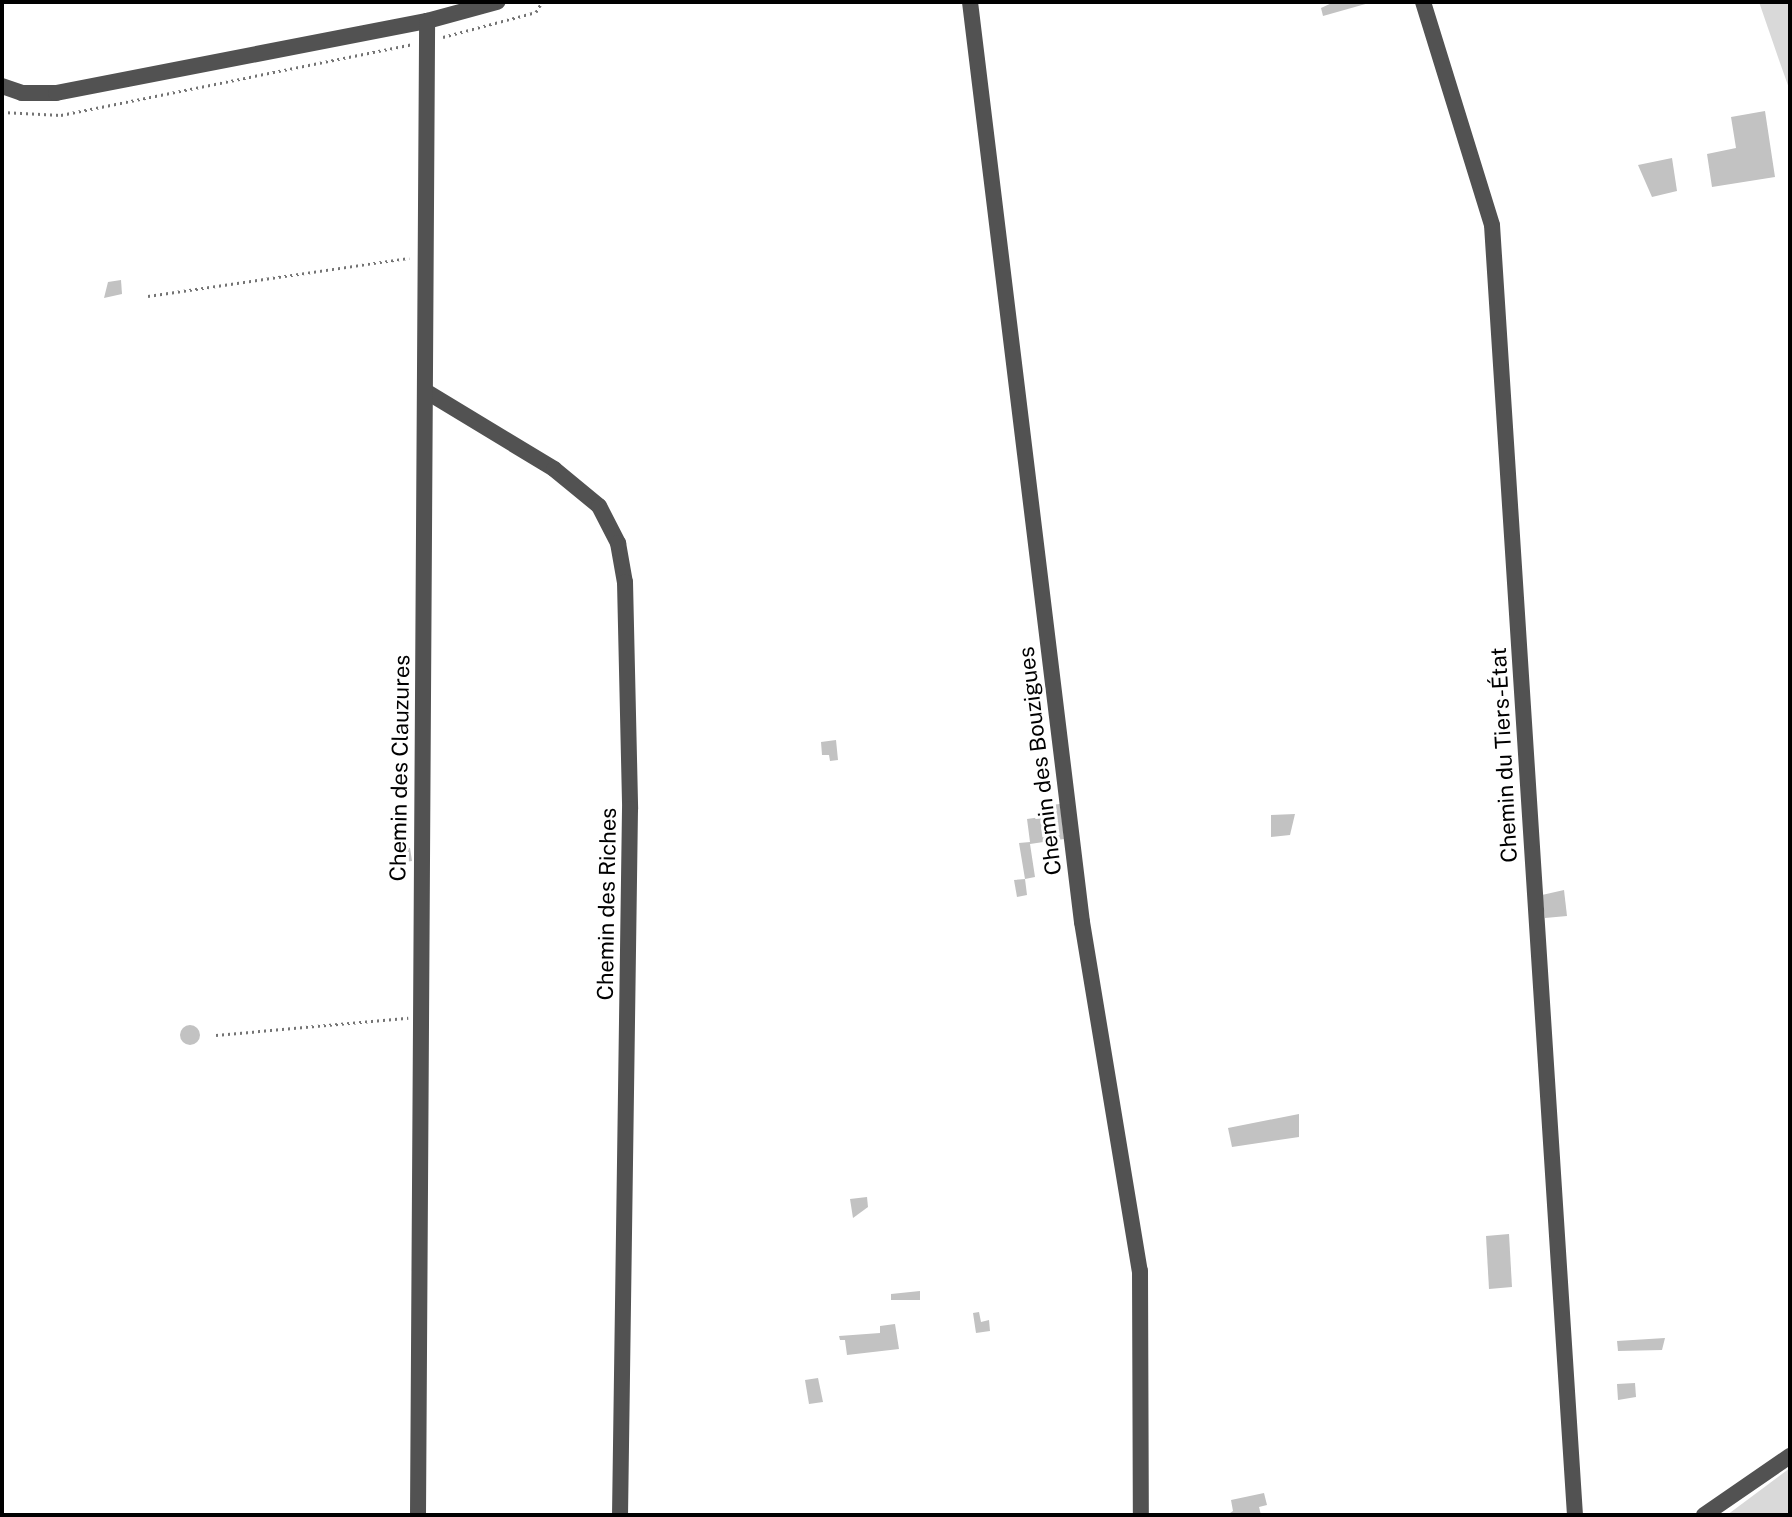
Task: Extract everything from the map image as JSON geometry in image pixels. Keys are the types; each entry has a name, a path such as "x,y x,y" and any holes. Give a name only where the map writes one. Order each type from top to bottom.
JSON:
{"street":[{"path":"2,86 22,93 56,93 427,21 497,2"},
{"name":"Chemin des Bouzigues","path":"970,2 1082,922 1140,1271 1141,1515"},
{"name":"Chemin du Tiers-État","path":"1423,2 1492,225 1575,1515"},
{"name":"Chemin des Clauzures","path":"418,1515 427,21"},
{"name":"Chemin des Riches","path":"427,392 554,469 599,506 618,543 625,582 630,809 620,1515"},
{"path":"1704,1515 1790,1456"}],"path":[{"path":"2,112 61,115 427,41 536,12 542,2"},
{"path":"148,296 427,258"},
{"path":"216,1035 419,1017"}],"shaded area":[{"path":"1759,2 1790,2 1790,91 1779,60"},
{"path":"1790,1468 1790,1515 1727,1515"}],"building":[{"path":"1334,2 1369,3 1323,16 1321,8"},
{"path":"1765,111 1775,177 1712,187 1707,154 1736,148 1731,117"},
{"path":"1672,158 1677,191 1652,197 1638,165"},
{"path":"121,280 122,294 104,298 108,282"},
{"path":"836,740 838,760 830,761 829,755 822,755 821,742"},
{"path":"1060,804 1064,839 1030,844 1035,877 1025,879 1019,843 1030,842 1027,819 1041,817 1040,806"},
{"path":"1295,814 1290,835 1271,837 1271,815"},
{"path":"396,848 410,848 412,861 397,863"},
{"path":"1025,879 1027,895 1017,897 1014,880"},
{"path":"1564,890 1567,916 1545,918 1542,895"},
{"path":"190,1025 197,1028 200,1035 197,1042 190,1045 183,1042 180,1035 183,1028"},
{"path":"1299,1114 1299,1137 1232,1147 1228,1128"},
{"path":"867,1197 868,1207 853,1218 850,1199"},
{"path":"1509,1234 1512,1287 1489,1289 1486,1236"},
{"path":"920,1291 920,1300 891,1300 891,1294"},
{"path":"979,1312 981,1322 989,1320 990,1331 976,1333 973,1313"},
{"path":"895,1324 899,1349 847,1355 845,1340 840,1340 839,1336 880,1333 880,1326"},
{"path":"1665,1338 1662,1350 1618,1351 1617,1341"},
{"path":"818,1378 823,1402 809,1404 805,1380"},
{"path":"1635,1383 1636,1397 1618,1400 1617,1384"},
{"path":"1264,1493 1267,1505 1259,1507 1261,1515 1227,1515 1233,1511 1231,1500"}]}
